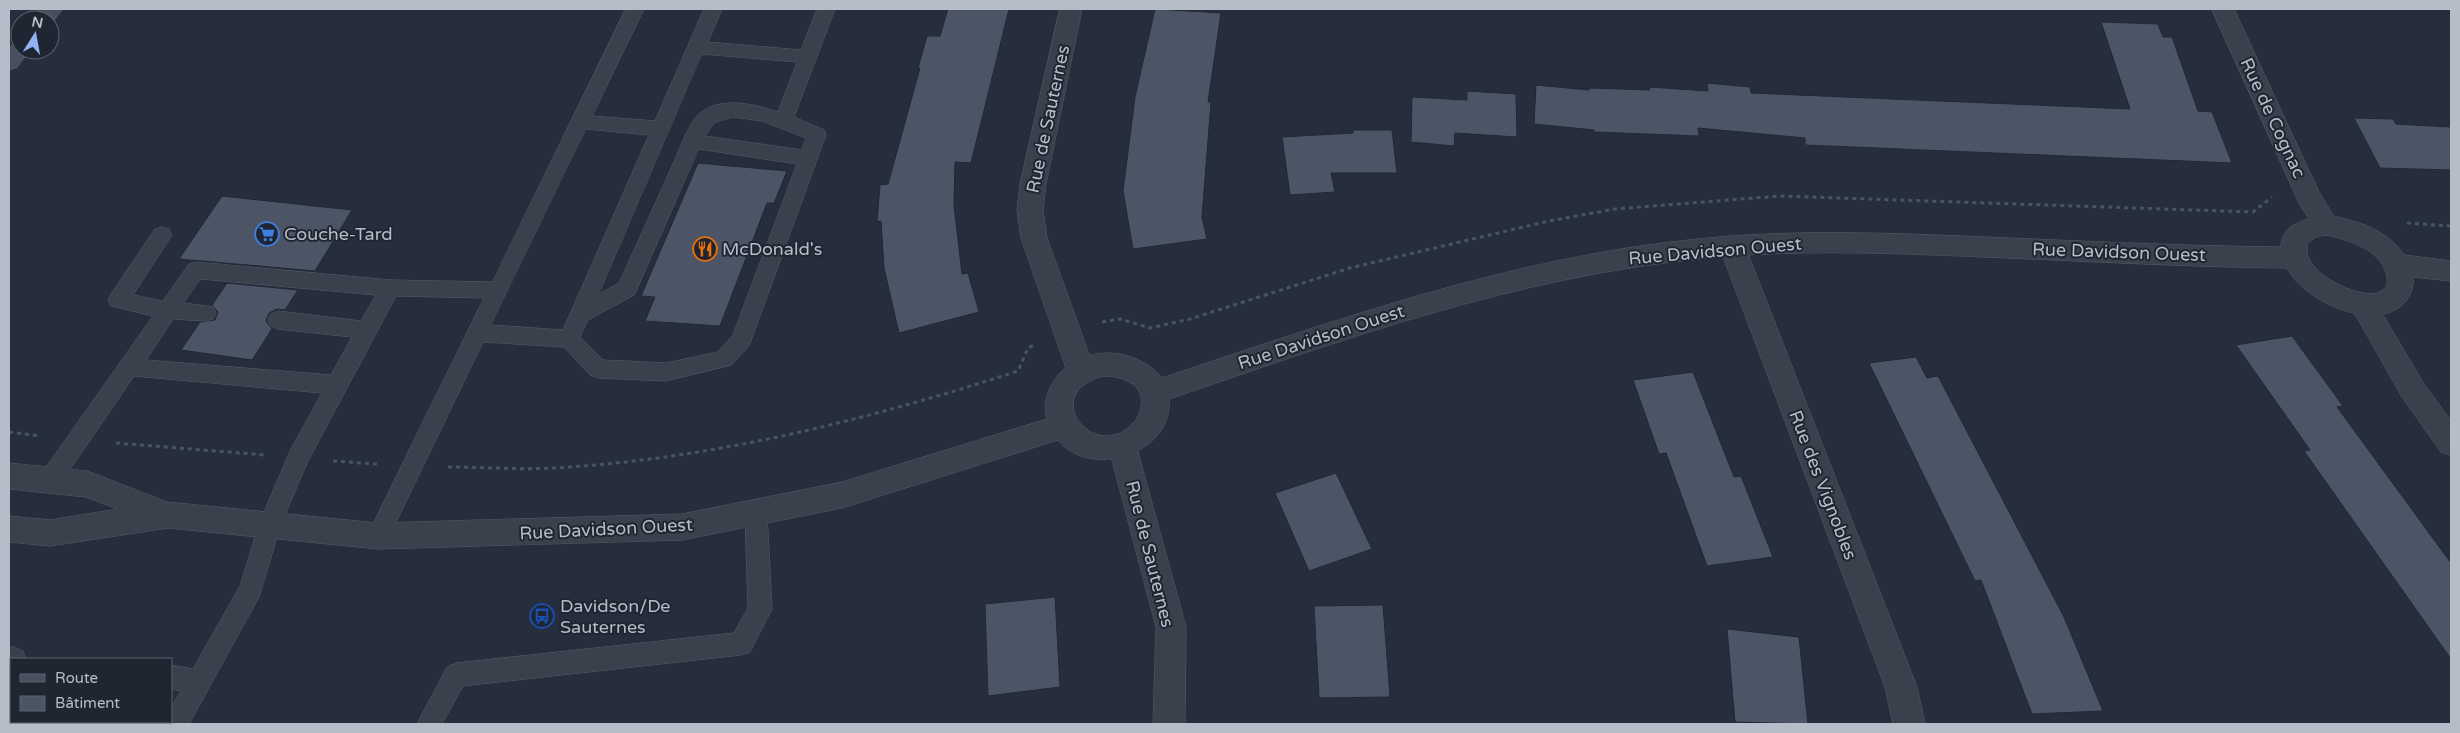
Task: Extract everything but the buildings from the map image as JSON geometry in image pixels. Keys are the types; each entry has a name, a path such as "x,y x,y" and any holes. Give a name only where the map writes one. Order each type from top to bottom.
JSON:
{"street":[{"name":"Rue de Sauternes","path":"1071,9 1033,184 1030,210 1034,238 1081,371"},
{"name":"Rue de Cognac","path":"2223,9 2308,196 2326,225"},
{"path":"2326,225 2347,228 2368,237 2385,250 2397,265 2402,281 2397,294 2384,302 2364,304 2328,293 2307,276 2294,258 2294,240 2306,229 2326,225"},
{"name":"Rue Davidson Ouest","path":"1155,392 1447,296 1595,262 1662,252 1732,246 1807,243 1900,243 2294,258"},
{"name":"Rue des Vignobles","path":"1732,246 1901,687 1909,724"},
{"path":"2397,265 2451,271"},
{"path":"2364,304 2412,389 2451,443"},
{"path":"1102,364 1125,366 1144,376 1155,392 1157,408 1151,424 1139,437 1122,445 1105,448 1088,445 1073,438 1063,426 1058,411 1060,396 1068,382 1081,371 1102,364"},
{"name":"Rue Davidson Ouest","path":"9,529 50,533 168,515 378,536 682,527 756,514 842,495 1063,426"},
{"name":"Rue de Sauternes","path":"1122,445 1171,627 1168,724"},
{"name":"Rue Davidson Ouest","path":"9,476 86,484 168,515"}],"lane":[{"path":"378,536 635,9"},
{"path":"569,338 713,9"},
{"path":"784,120 826,9"},
{"path":"697,47 808,57"},
{"path":"477,333 569,338 598,369 666,372 724,359 742,340 817,135 784,120 735,108 706,119 693,141 627,289 579,315"},
{"path":"581,122 661,129"},
{"path":"693,141 810,158"},
{"path":"162,236 118,300 167,310 206,313"},
{"path":"50,480 196,270 390,288 498,290"},
{"path":"176,724 251,590 270,524 298,458 390,288"},
{"path":"278,320 367,330"},
{"path":"128,367 338,385"},
{"path":"429,724 456,675 741,644 760,609 756,514"},
{"path":"172,677 200,682"}],"path":[{"path":"9,432 78,440 412,466 553,468 658,458 753,444 883,414 1018,371 1028,348 1036,344"}],"place":[{"name":"Couche-Tard","path":"267,234"},
{"name":"McDonald's","path":"705,249"},
{"name":"Davidson/De Sauternes","path":"542,616"}]}
